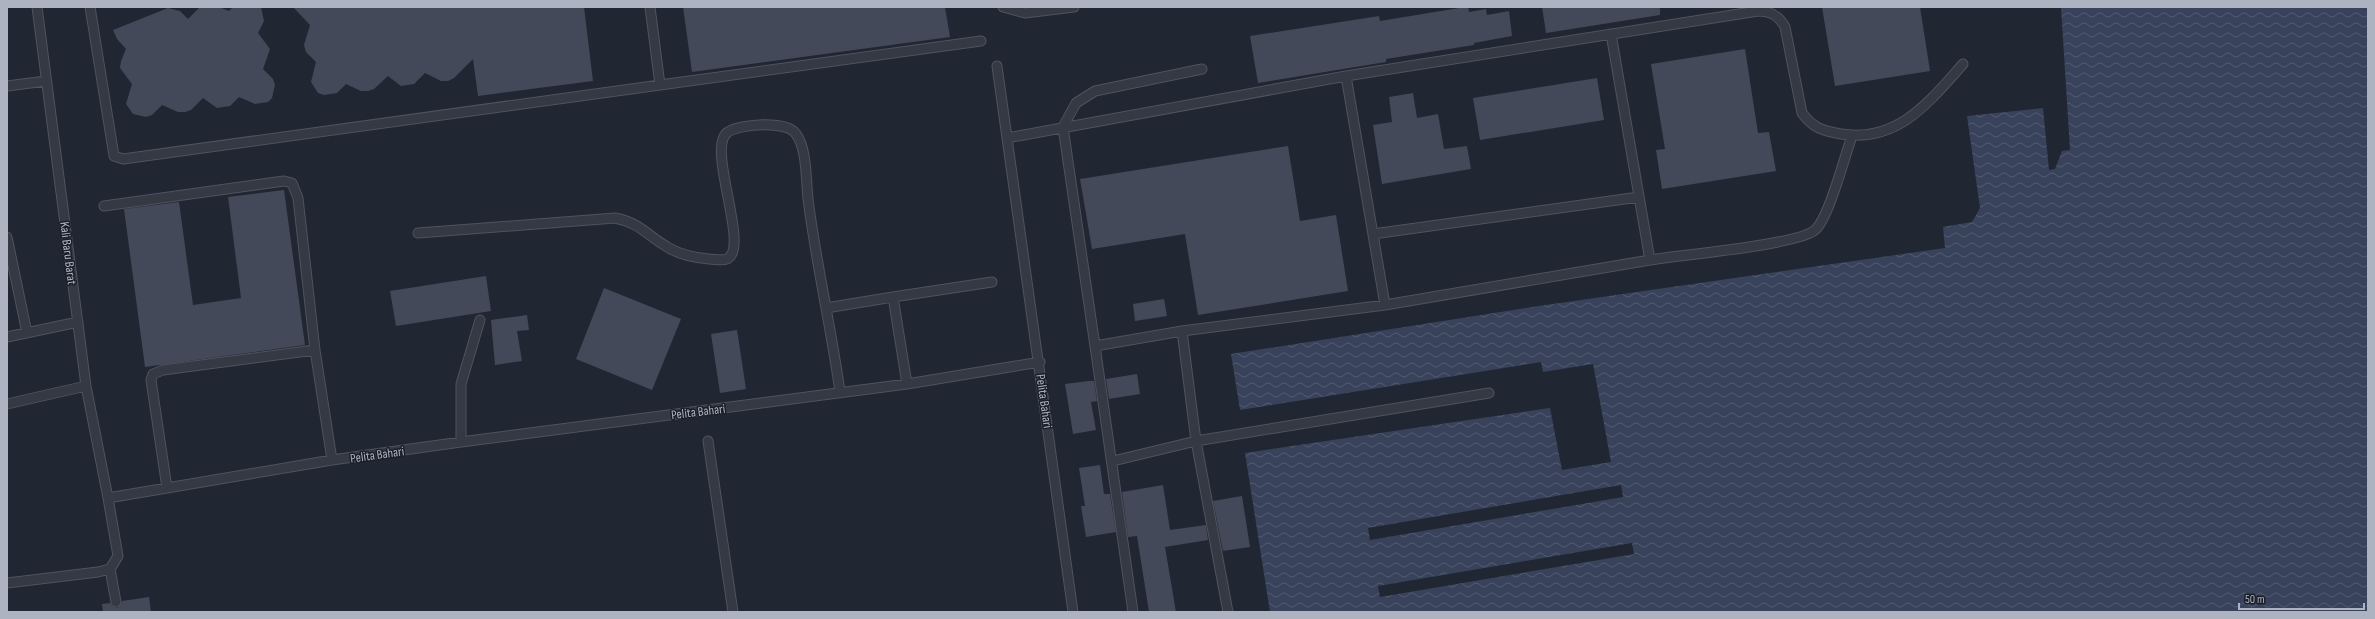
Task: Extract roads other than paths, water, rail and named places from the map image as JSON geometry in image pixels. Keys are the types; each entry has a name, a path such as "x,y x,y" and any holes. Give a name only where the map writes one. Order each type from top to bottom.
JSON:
{"lane":[{"name":"Kali Baru Barat","path":"37,7 86,386 118,556 110,569"},
{"path":"90,7 114,156 123,159 982,41"},
{"path":"650,7 660,85"},
{"path":"1003,7 1024,10 1074,7"},
{"path":"1007,138 1063,126 1346,76 1758,11 1768,11 1782,20 1785,27 1802,114 1810,124 1823,132 1852,136 1882,132 1905,122 1924,107 1963,64"},
{"path":"1610,34 1650,260"},
{"path":"997,66 1040,362"},
{"path":"1133,612 1113,461 1063,126 1076,104 1095,91 1202,69"},
{"path":"1346,76 1385,305"},
{"path":"7,86 46,81"},
{"path":"418,233 615,218 632,222 670,249 695,258 726,260 732,256 736,244 724,176 721,148 723,137 728,132 752,126 778,124 787,126 797,134 804,157 808,199 840,392"},
{"path":"1095,346 1182,331 1385,305 1650,260 1792,240 1815,230 1825,214 1852,136"},
{"path":"104,206 284,181 292,183 298,198 315,350 332,460"},
{"path":"1373,234 1639,197"},
{"path":"7,237 28,333"},
{"path":"826,308 992,282"},
{"path":"893,297 907,384"},
{"path":"461,442 461,384 480,320"},
{"path":"7,337 78,322"},
{"path":"1182,331 1196,440 1228,612"},
{"path":"167,488 151,380 153,374 163,370 315,350"},
{"name":"Pelita Bahari","path":"108,498 124,497 167,488 332,460 907,384 1040,362 1073,612"},
{"path":"7,404 86,386"},
{"path":"1113,461 1196,440 1489,393"},
{"path":"708,441 733,612"},
{"path":"7,584 98,572 110,569 116,602"}],"water":[{"path":"2061,7 2368,7 2368,612 1270,612 1245,453 1550,408 1562,470 1611,462 1593,364 1543,372 1541,362 1240,410 1231,354 1532,307 1945,248 1943,227 1972,222 1980,208 1967,116 2043,108 2049,170 2055,169 2062,151 2070,150"}]}
